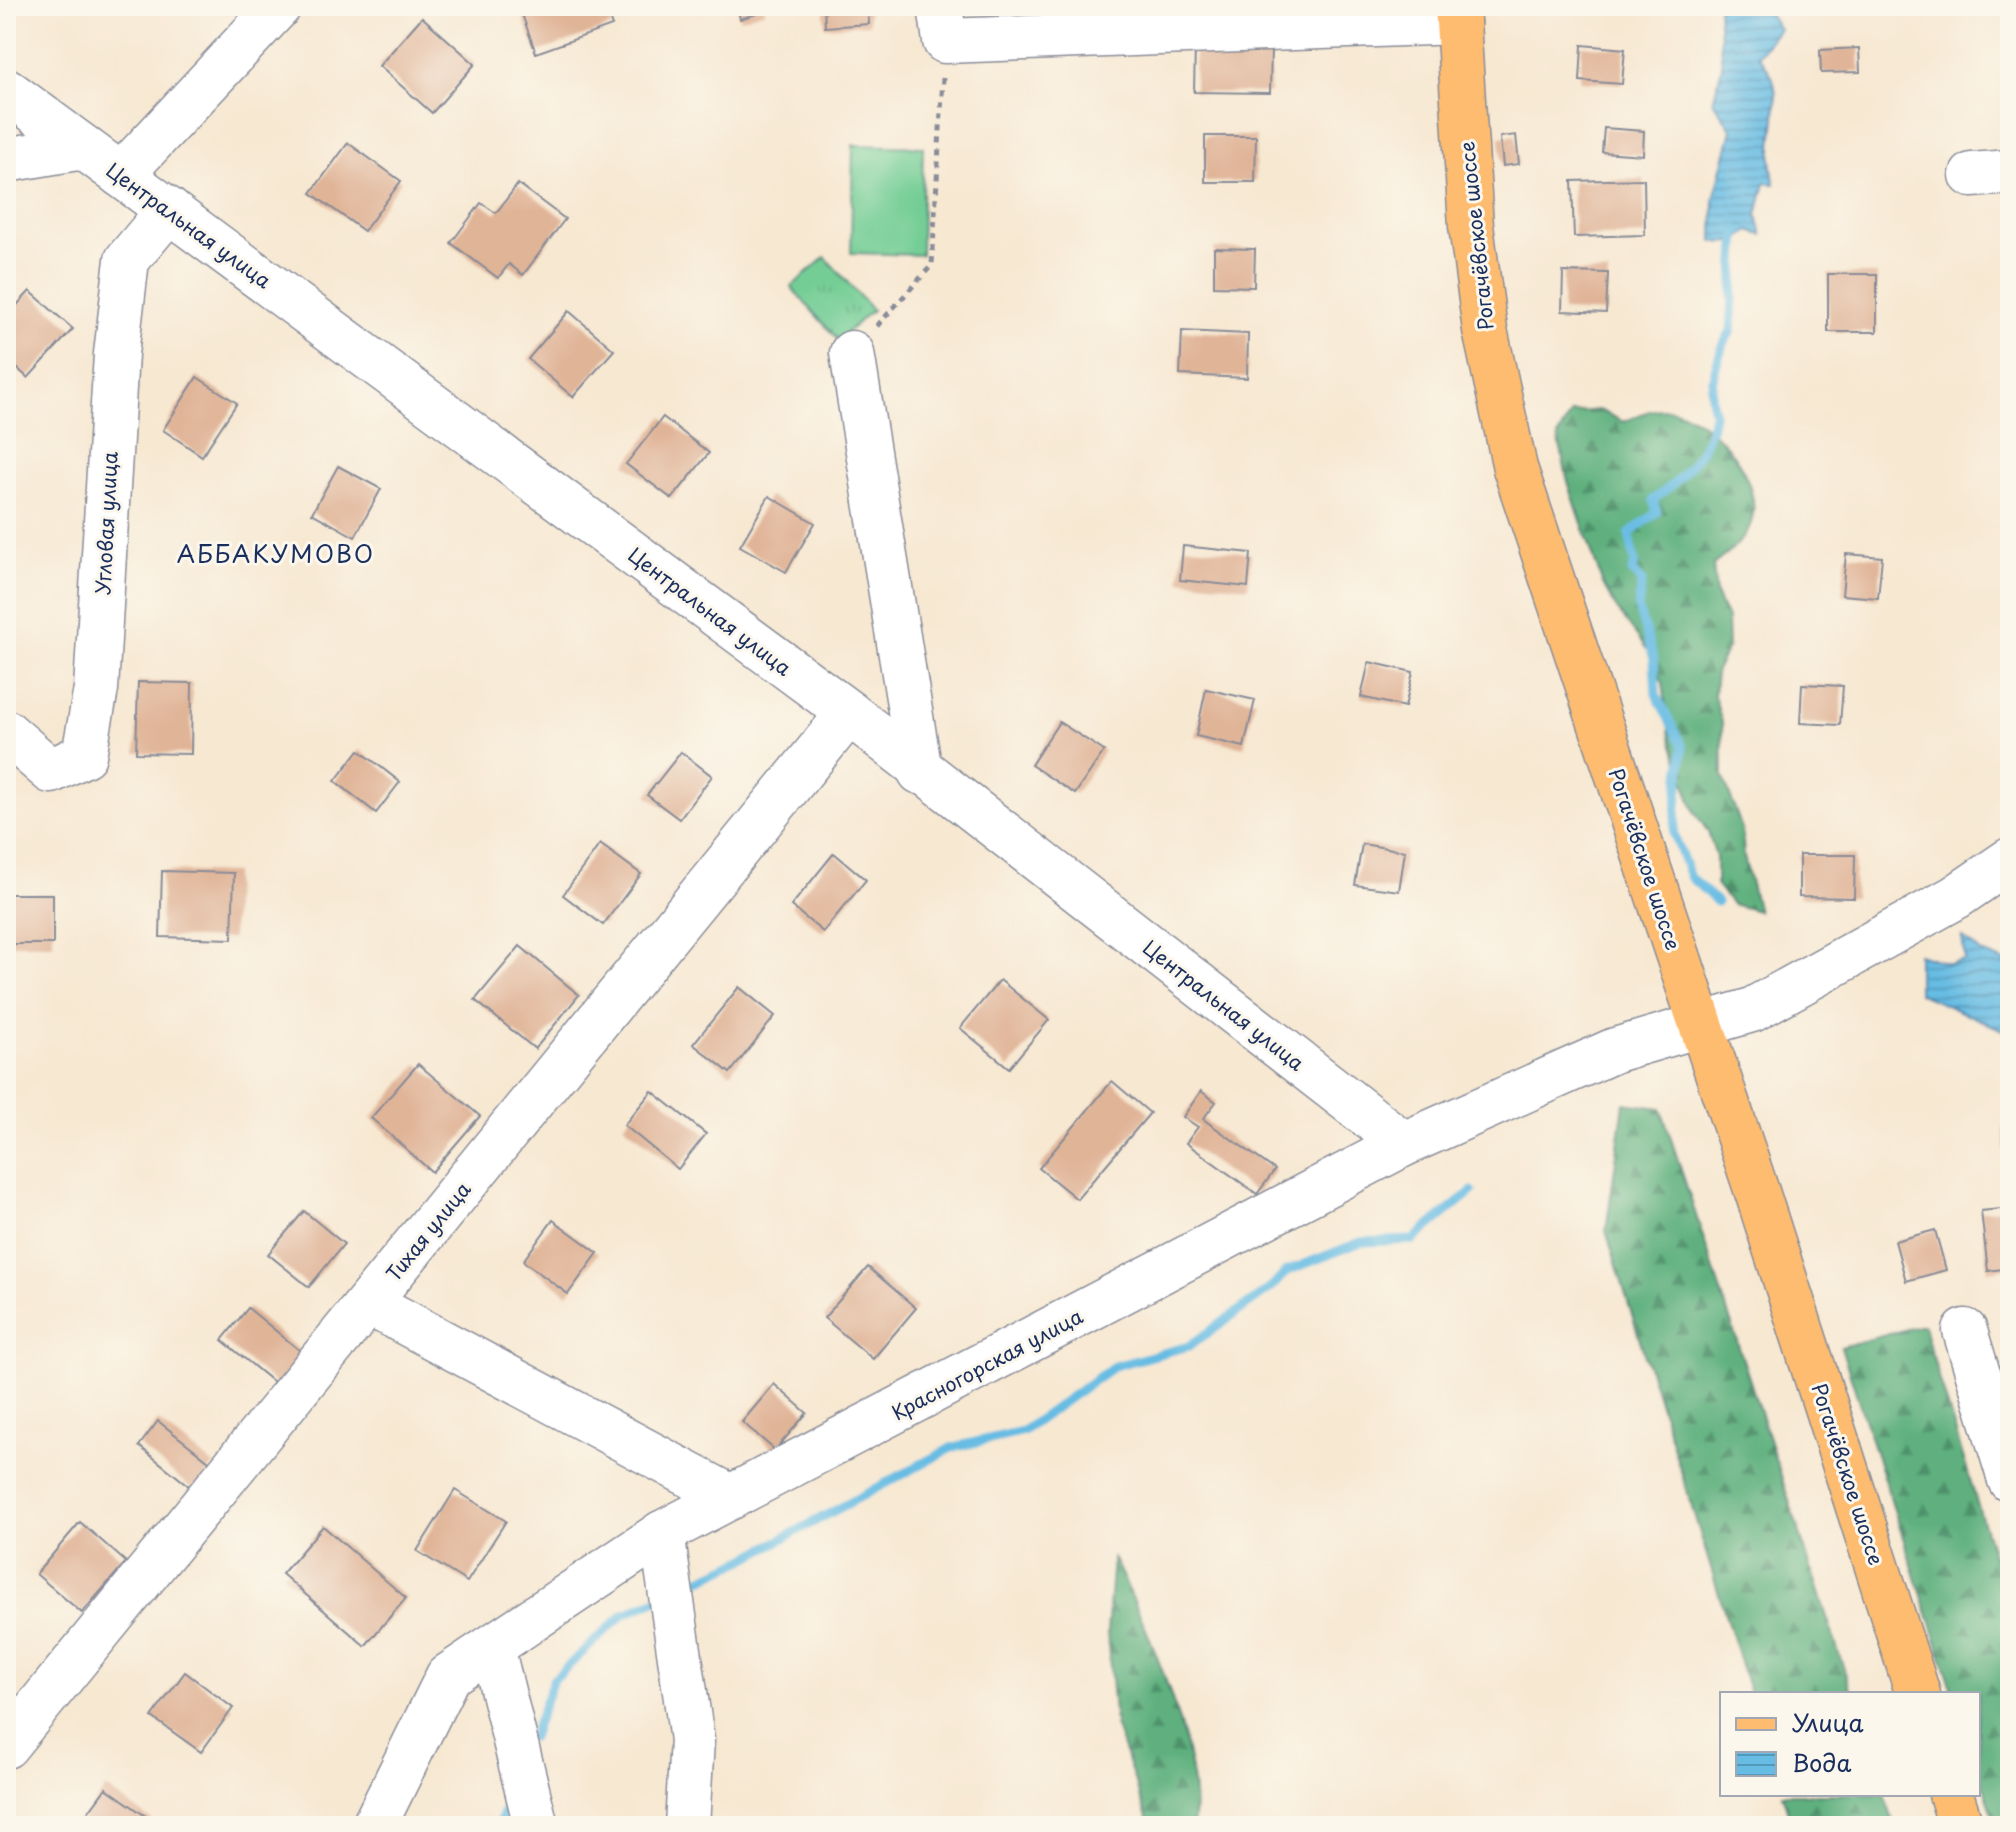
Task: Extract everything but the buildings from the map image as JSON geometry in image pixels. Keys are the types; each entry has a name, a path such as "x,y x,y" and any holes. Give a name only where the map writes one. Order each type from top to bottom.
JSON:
{"main road":[{"name":"Рогачёвское шоссе","path":"1458,14 1471,226 1497,396 1515,468 1758,1195 1917,1692"},
{"path":"1952,1796 1961,1826"}],"street":[{"path":"121,175 279,6"},
{"path":"942,24 1458,14"},
{"name":"Центральная улица","path":"6,90 849,713 920,772 1404,1144"},
{"path":"6,160 83,147"},
{"name":"Угловая улица","path":"6,732 51,771 84,755 96,689 116,354 127,260 169,210"},
{"path":"852,353 920,772"},
{"name":"Тихая улица","path":"6,1746 849,713"},
{"name":"Красногорская улица","path":"374,1826 448,1676 662,1533 1404,1144 1615,1050 1752,1010 1956,897 2010,860"},
{"path":"369,1303 731,1497"},
{"path":"1965,1331 2010,1480"},
{"path":"662,1533 692,1740 687,1826"},
{"path":"492,1647 536,1826"}],"path":[{"path":"852,353 932,265 942,24"}],"green space":[{"path":"853,145 923,147 921,255 851,253"},
{"path":"825,257 872,310 838,340 791,287"},
{"path":"1657,409 1678,411 1693,418 1734,456 1751,490 1753,507 1748,530 1735,547 1713,565 1716,594 1727,619 1728,647 1716,670 1714,696 1722,722 1723,776 1742,829 1744,857 1758,911 1732,904 1716,884 1716,857 1708,832 1694,811 1670,736 1663,683 1649,652 1603,585 1568,482 1558,436 1571,413 1599,410 1624,422"},
{"path":"1624,1103 1661,1108 1851,1692 1749,1692 1606,1231"},
{"path":"1923,1325 2010,1611 2010,1826 1997,1826 1980,1775 1980,1692 1953,1692 1841,1347"},
{"path":"1113,1558 1155,1652 1181,1729 1190,1765 1193,1826 1150,1826 1115,1724 1107,1633"},
{"path":"1783,1796 1885,1796 1895,1826 1792,1826"}],"water":[{"path":"1722,6 1764,6 1779,29 1758,55 1772,76 1776,101 1772,157 1775,184 1765,183 1757,215 1762,235 1749,231 1737,240 1724,243 1713,241 1714,199 1732,130 1713,101 1722,67 1718,9"},
{"path":"1962,937 1982,953 2010,964 2010,1033 1918,993 1918,954 1949,964 1965,960"}],"waterway":[{"path":"1717,902 1690,877 1674,834 1683,747 1656,694 1654,659 1638,608 1642,581 1632,572 1635,563 1629,534 1657,512 1653,500 1692,464 1711,428 1713,380 1720,353 1731,331 1737,229"},
{"path":"681,1588 745,1559 951,1448 1023,1431 1114,1366 1189,1346 1271,1288 1287,1271 1361,1242 1413,1240 1472,1191"},
{"path":"532,1737 553,1680 624,1614 660,1598"},
{"path":"498,1826 511,1792"}],"district":[{"name":"АББАКУМОВО","path":"276,553"}]}
